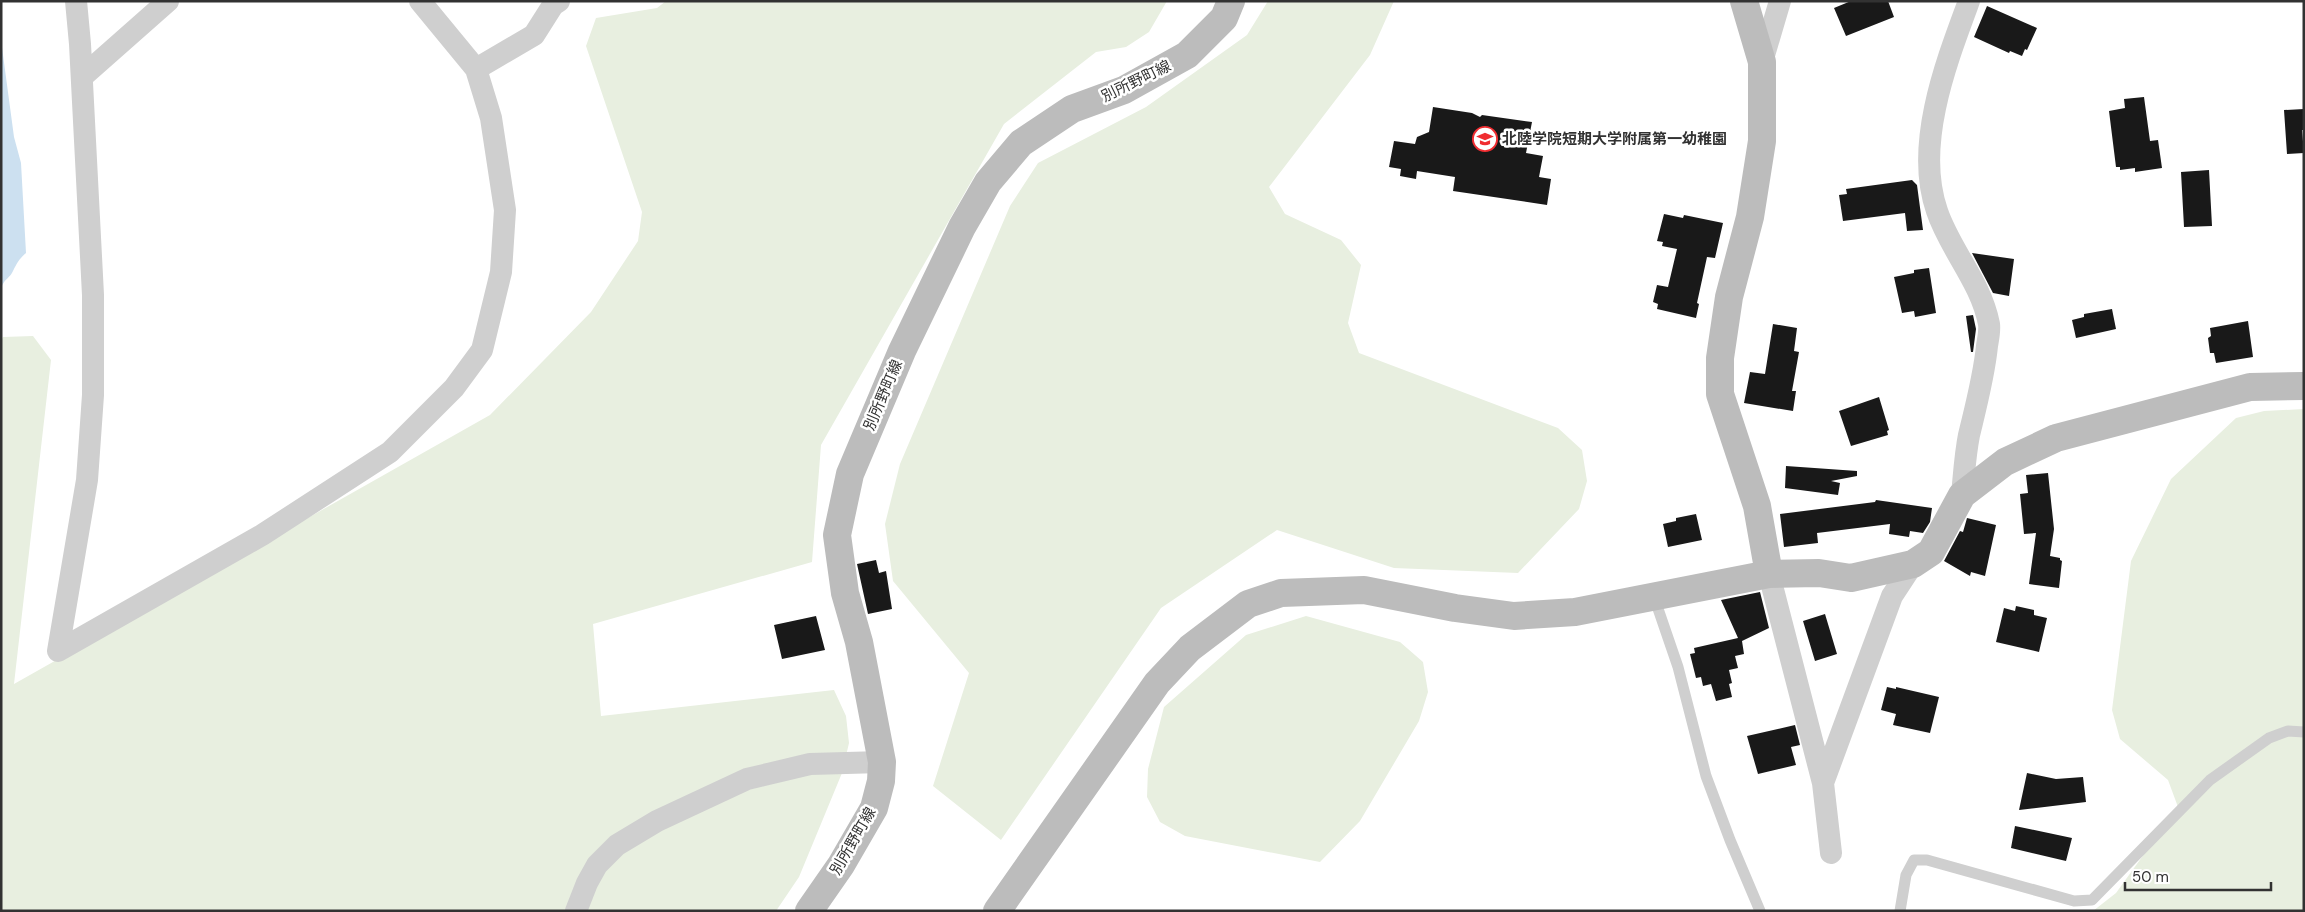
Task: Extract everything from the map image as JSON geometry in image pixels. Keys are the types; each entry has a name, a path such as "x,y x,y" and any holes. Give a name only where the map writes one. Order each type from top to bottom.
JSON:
{"street":[{"path":"76,1 82,77 93,295 93,395 87,480 58,650 262,535 390,452 454,388 482,350 501,272 505,210 491,118 476,69 420,1"},
{"path":"82,77 168,1"},
{"path":"476,69 534,35 553,5 559,1"},
{"name":"別所野町線","path":"809,911 841,865 874,808 881,781 882,762 858,642 845,593 837,535 850,474 902,351 962,227 983,190 1021,143 1072,109 1124,90 1187,56 1224,18 1231,1"},
{"path":"1744,1 1762,62 1762,140 1750,217 1730,297 1720,358 1720,394 1756,506 1769,574 1822,783 1831,853"},
{"path":"1762,62 1780,1"},
{"path":"997,911 1157,683 1190,648 1248,604 1281,593 1364,590 1455,608 1514,616 1575,612 1769,574 1819,573 1851,578 1913,564 1931,552 1962,495 1969,438 1985,364 1989,326 1982,296 1960,260 1937,211 1930,179 1931,130 1950,52 1969,1"},
{"path":"1962,495 2005,462 2056,438 2250,387 2304,386"},
{"path":"1822,783 1892,596 1913,564"},
{"path":"576,911 587,883 597,865 617,845 657,821 747,779 810,764 882,762"}],"lane":[{"path":"1654,597 1678,667 1706,776 1760,911"},
{"path":"1900,911 1906,875 1914,860 1927,860 2074,901 2092,900 2210,780 2269,738 2288,731 2304,732"}],"green space":[{"path":"666,1 1167,1 1149,32 1126,47 1096,52 1004,124 821,445 812,562 593,624 601,716 834,690 846,716 849,743 842,773 799,877 776,911 1,911 1,341 3,337 33,336 51,360 14,684 490,415 591,312 638,241 642,212 586,46 596,18 657,8"},
{"path":"1268,1 1394,1 1370,55 1269,187 1285,214 1341,240 1361,265 1348,323 1359,353 1558,428 1582,450 1587,481 1579,509 1518,573 1394,568 1277,530 1161,608 1001,840 933,786 969,673 893,581 885,524 900,464 1010,206 1038,163 1146,107 1247,35"},
{"path":"2304,409 2304,911 2093,911 2116,893 2178,807 2168,780 2120,739 2112,710 2131,561 2171,479 2236,418 2264,411"},
{"path":"1306,616 1400,642 1423,662 1428,692 1419,721 1360,821 1320,862 1185,836 1160,822 1147,797 1148,769 1164,707 1246,635"}],"water":[{"path":"1,40 14,137 21,163 26,253 18,261 1,288"}],"building":[{"path":"1851,1 1888,1 1894,17 1846,36 1834,8"},
{"path":"1987,6 2037,28 2027,50 2025,49 2022,56 2010,51 2009,53 1974,37"},
{"path":"2144,97 2150,141 2158,140 2162,168 2135,172 2135,168 2120,170 2120,167 2116,167 2109,111 2125,108 2124,99"},
{"path":"1433,107 1472,113 1480,117 1482,115 1532,122 1526,153 1543,156 1539,177 1551,179 1547,205 1453,191 1455,177 1417,171 1416,179 1400,176 1401,169 1389,167 1394,141 1415,144 1417,137 1429,132"},
{"path":"2304,109 2304,130 2302,130 2304,153 2287,154 2284,110"},
{"path":"2209,170 2212,226 2184,227 2181,172"},
{"path":"1912,180 1917,185 1923,230 1907,231 1905,213 1843,221 1839,195 1847,194 1846,189"},
{"path":"1664,214 1683,218 1684,215 1723,223 1715,258 1707,257 1697,303 1699,304 1696,318 1657,309 1658,304 1653,302 1657,285 1668,287 1677,249 1662,246 1663,242 1657,241"},
{"path":"1972,253 2014,259 2009,296 1993,293"},
{"path":"1929,268 1936,313 1915,317 1914,311 1902,313 1894,277 1914,273 1914,270"},
{"path":"2112,309 2116,329 2076,338 2072,320 2084,317 2084,314"},
{"path":"1973,315 1976,329 1973,352 1971,352 1966,316"},
{"path":"2248,321 2253,357 2216,363 2214,353 2210,353 2208,338 2211,336 2210,328"},
{"path":"1773,324 1797,328 1794,351 1799,352 1792,391 1796,391 1793,411 1744,403 1750,372 1765,374"},
{"path":"1879,397 1889,430 1887,431 1888,435 1851,446 1839,411"},
{"path":"1786,466 1857,471 1857,476 1831,481 1840,483 1838,495 1785,488"},
{"path":"2048,473 2054,529 2050,556 2060,558 2062,561 2059,588 2029,584 2036,533 2024,534 2020,494 2028,493 2026,475"},
{"path":"1876,500 1932,508 1930,522 1923,533 1910,531 1909,537 1889,534 1890,524 1817,533 1818,543 1784,547 1780,514 1875,502"},
{"path":"1696,514 1702,540 1668,547 1663,524 1676,521 1676,518"},
{"path":"1967,518 1996,525 1985,576 1971,572 1970,576 1944,561 1960,531 1963,532"},
{"path":"876,560 879,573 886,571 892,609 868,614 857,564"},
{"path":"1760,592 1769,628 1742,641 1744,654 1735,656 1738,668 1729,670 1732,683 1729,684 1732,697 1716,701 1711,684 1703,686 1701,677 1696,678 1690,654 1695,653 1694,648 1738,638 1721,600"},
{"path":"2016,606 2034,610 2034,615 2047,618 2039,652 1996,642 2004,608 2015,611"},
{"path":"1825,614 1837,654 1815,661 1803,621"},
{"path":"816,616 825,650 782,659 774,625"},
{"path":"1887,687 1896,689 1896,687 1939,697 1930,733 1893,725 1896,714 1881,710"},
{"path":"1795,725 1800,745 1791,747 1796,765 1758,774 1747,736"},
{"path":"2027,773 2056,779 2083,777 2086,802 2019,810"},
{"path":"2015,826 2072,838 2066,861 2011,848"}],"place":[{"name":"北陸学院短期大学附属第一幼稚園","path":"1485,139"}]}
